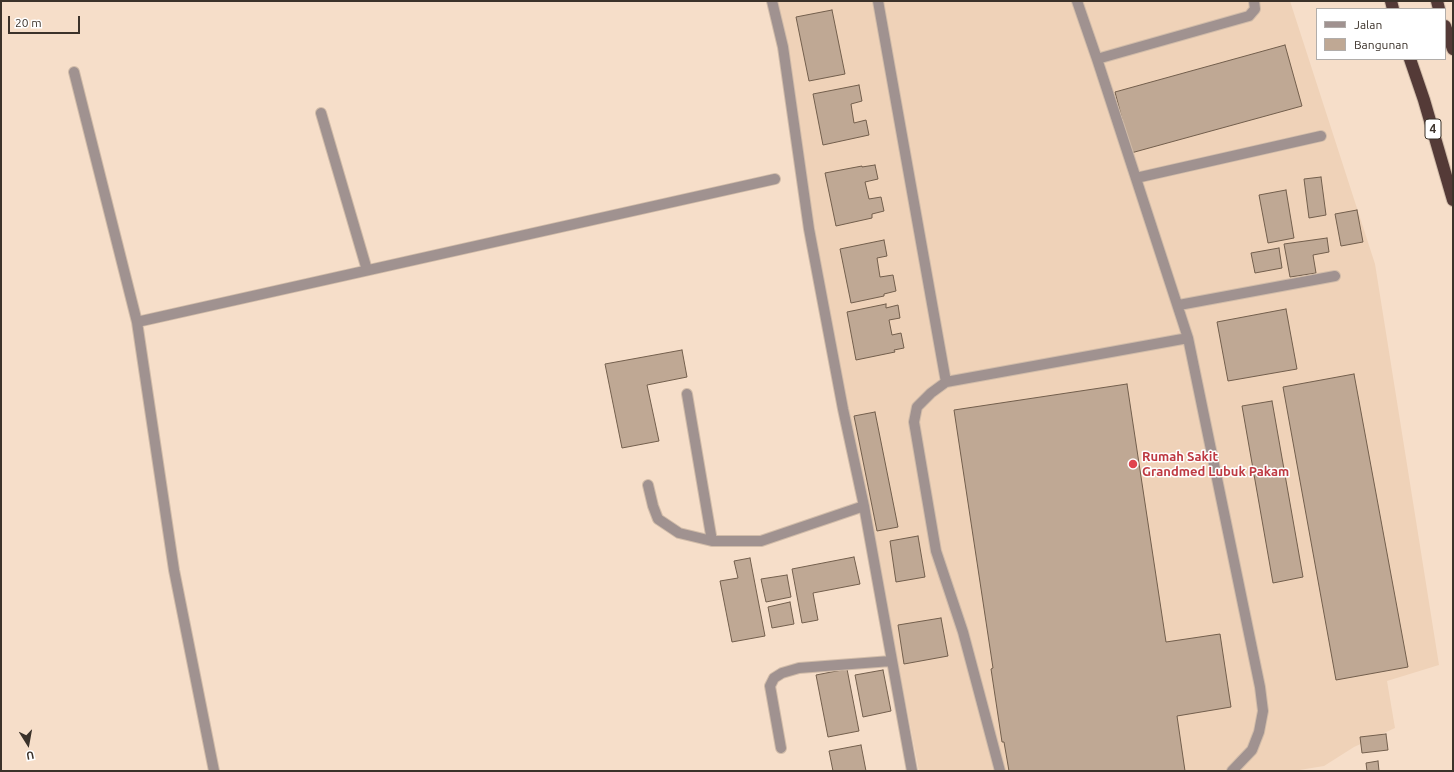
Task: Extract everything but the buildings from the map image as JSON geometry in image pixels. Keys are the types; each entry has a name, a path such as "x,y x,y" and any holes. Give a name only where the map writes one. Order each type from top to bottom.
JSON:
{"highway":[{"path":"1446,29 1453,50"},
{"name":"4","path":"1410,60 1424,100 1453,200"}],"street":[{"path":"772,1 783,47 809,229 843,409 864,506 912,771"},
{"path":"878,1 946,382"},
{"path":"1077,1 1179,305 1188,338 1260,687 1263,711 1259,732 1252,750 1232,771"},
{"path":"1097,59 1249,16 1255,9 1254,1"},
{"path":"74,72 137,322 174,570 214,771"},
{"path":"321,113 367,270"},
{"path":"1136,178 1321,136"},
{"path":"137,322 775,179"},
{"path":"1179,305 1334,276"},
{"path":"1000,771 963,632 936,551 914,422 917,407 931,393 946,382 1188,338"},
{"path":"687,394 712,541"},
{"path":"648,485 658,519 679,533 712,541 761,541 864,506"},
{"path":"781,748 770,686 774,678 782,673 800,668 891,661"}],"shaded area":[{"name":"Rumah Sakit Grandmed Lubuk Pakam","path":"768,1 1290,1 1375,264 1439,665 1387,681 1395,728 1354,747 1324,766 1293,771 919,771"}],"place":[{"name":"Rumah Sakit Grandmed Lubuk Pakam","path":"1133,464"}]}
